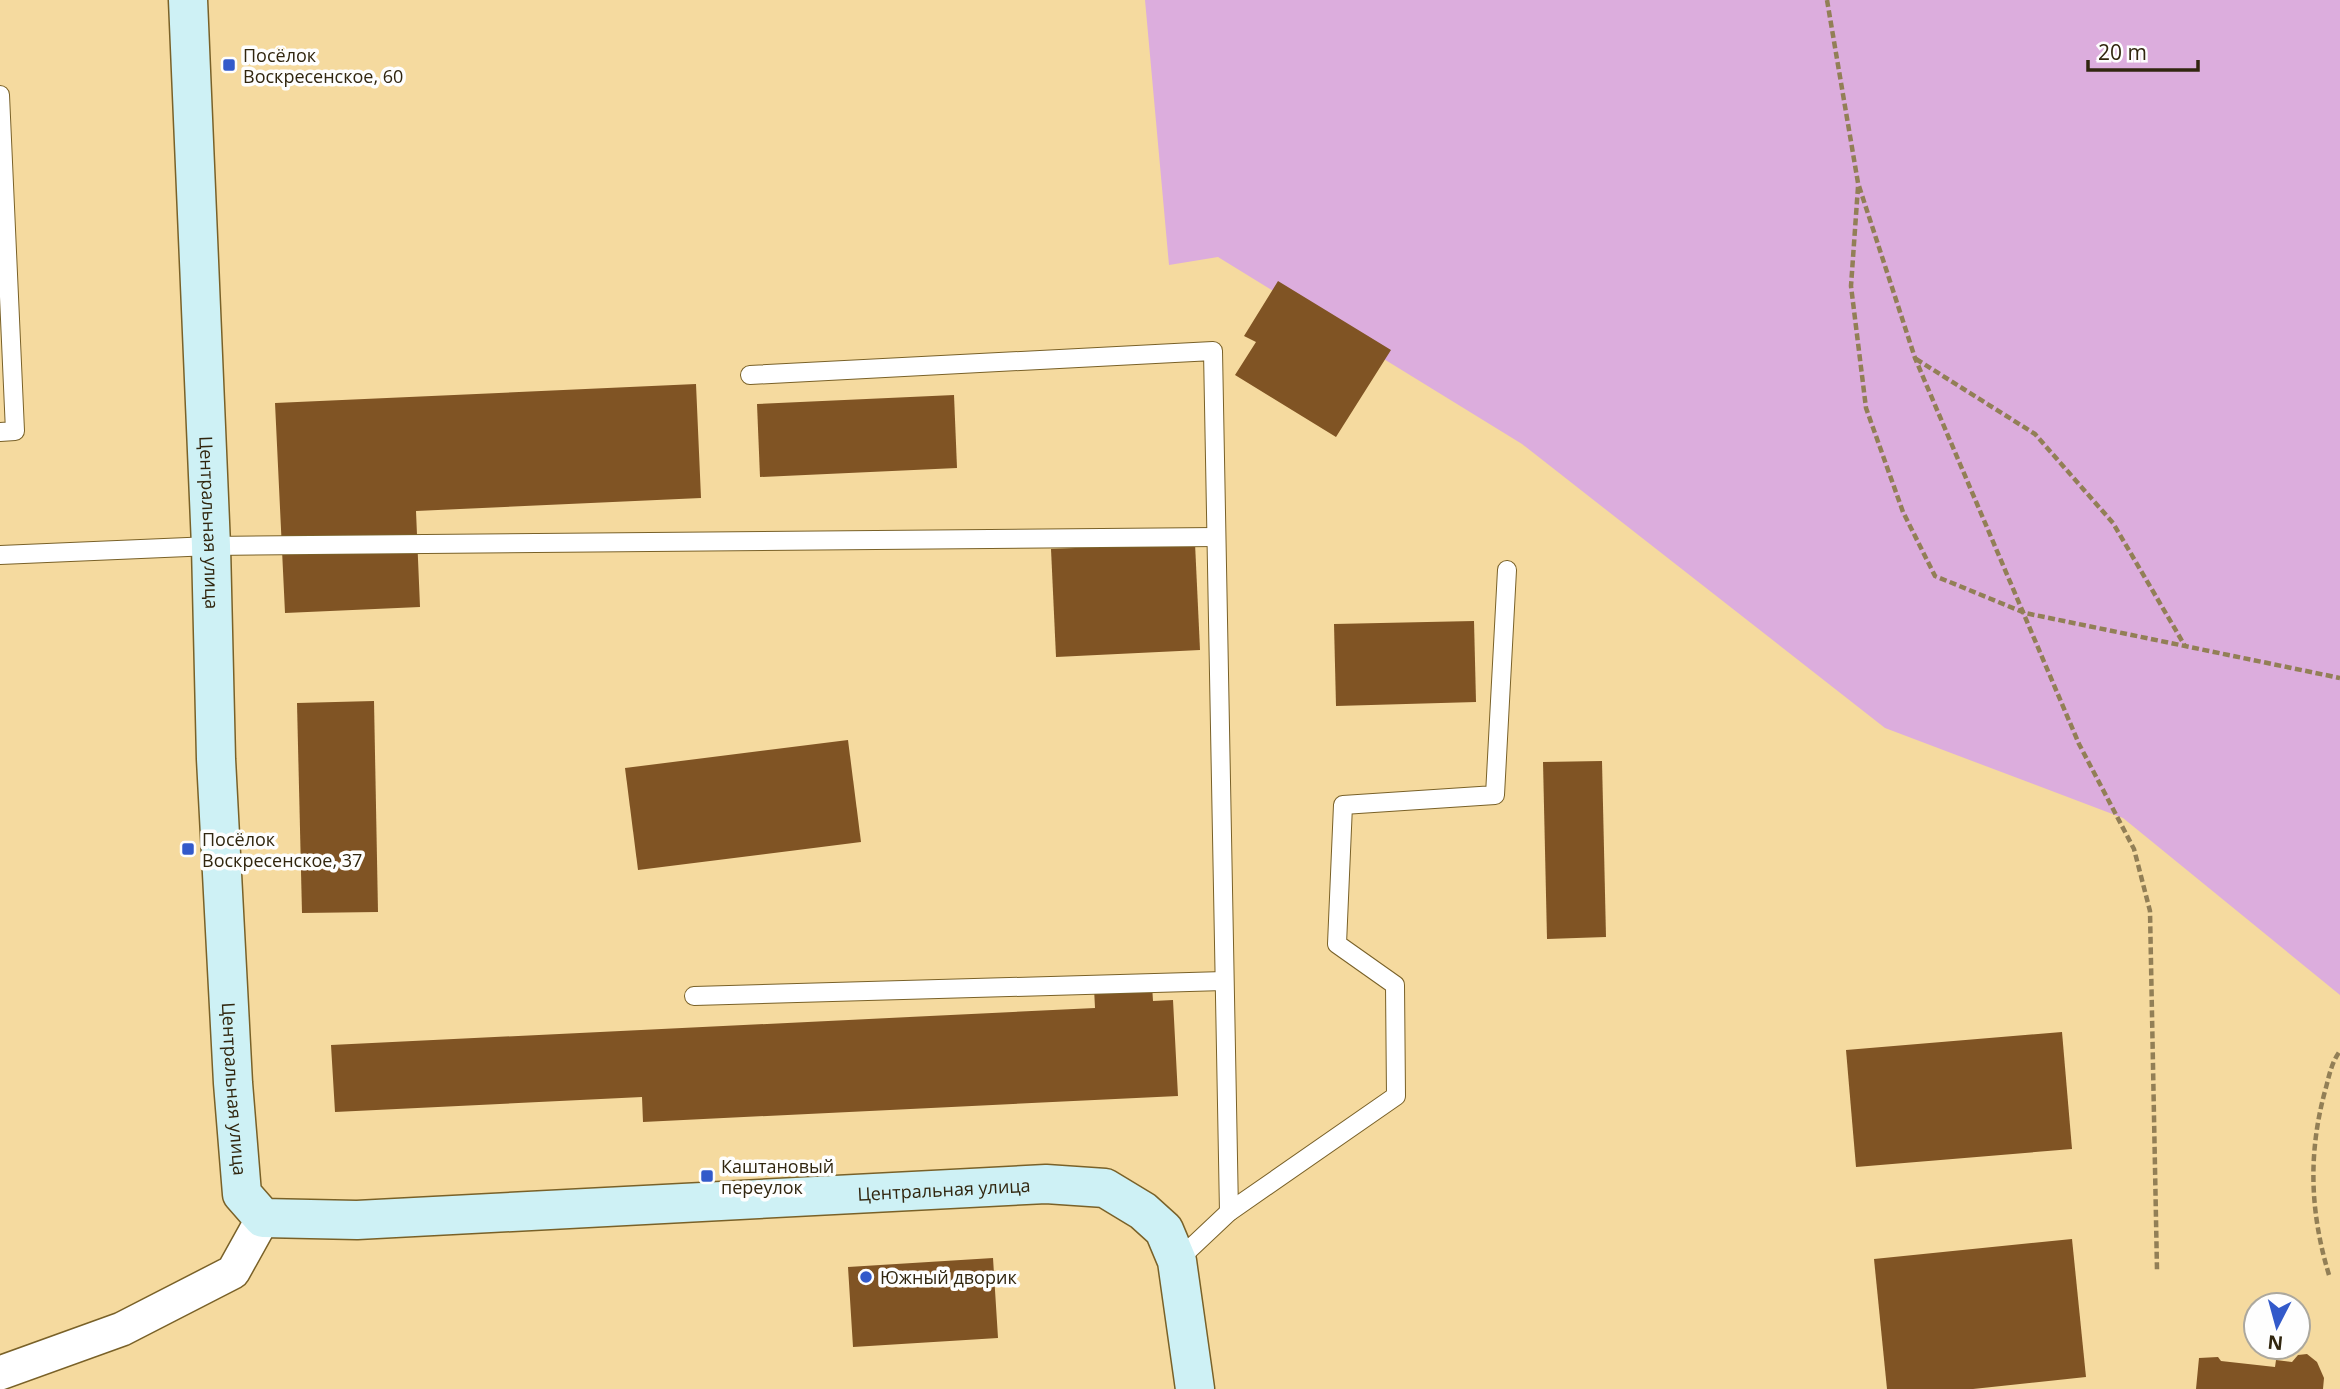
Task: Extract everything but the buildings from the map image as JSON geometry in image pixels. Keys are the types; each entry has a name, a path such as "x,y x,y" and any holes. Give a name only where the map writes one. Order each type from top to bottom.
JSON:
{"main road":[{"name":"Центральная улица","path":"188,0 211,546 216,772 238,1156 243,1194 263,1218 357,1220 1046,1184 1105,1188 1143,1211 1164,1230 1177,1261 1195,1389"}],"street":[{"path":"0,1373 122,1329 233,1272 263,1218"}],"lane":[{"path":"0,95 15,431 0,432"},
{"path":"750,375 1213,352 1229,1212"},
{"path":"0,555 211,546 1216,537"},
{"path":"1177,1261 1229,1212 1395,1096 1395,985 1337,944 1343,805 1495,794 1507,569"},
{"path":"694,996 1224,981"}],"path":[{"path":"1827,0 1858,183 1915,358 2079,744 2134,849 2150,911 2157,1270"},
{"path":"1858,183 1851,285 1866,408 1903,512 1936,576 2025,613 2340,678"},
{"path":"1915,358 2035,434 2113,523 2185,646"},
{"path":"2329,1275 2319,1241 2311,1158 2322,1099 2333,1059 2340,1051"}],"shaded area":[{"path":"1145,0 2340,0 2340,995 2123,818 1885,728 1522,444 1218,257 1169,265"}],"place":[{"name":"Посёлок Воскресенское, 60","path":"229,65"},
{"name":"Посёлок Воскресенское, 37","path":"188,849"},
{"name":"Каштановый переулок","path":"707,1176"},
{"name":"Южный дворик","path":"866,1277"}]}
